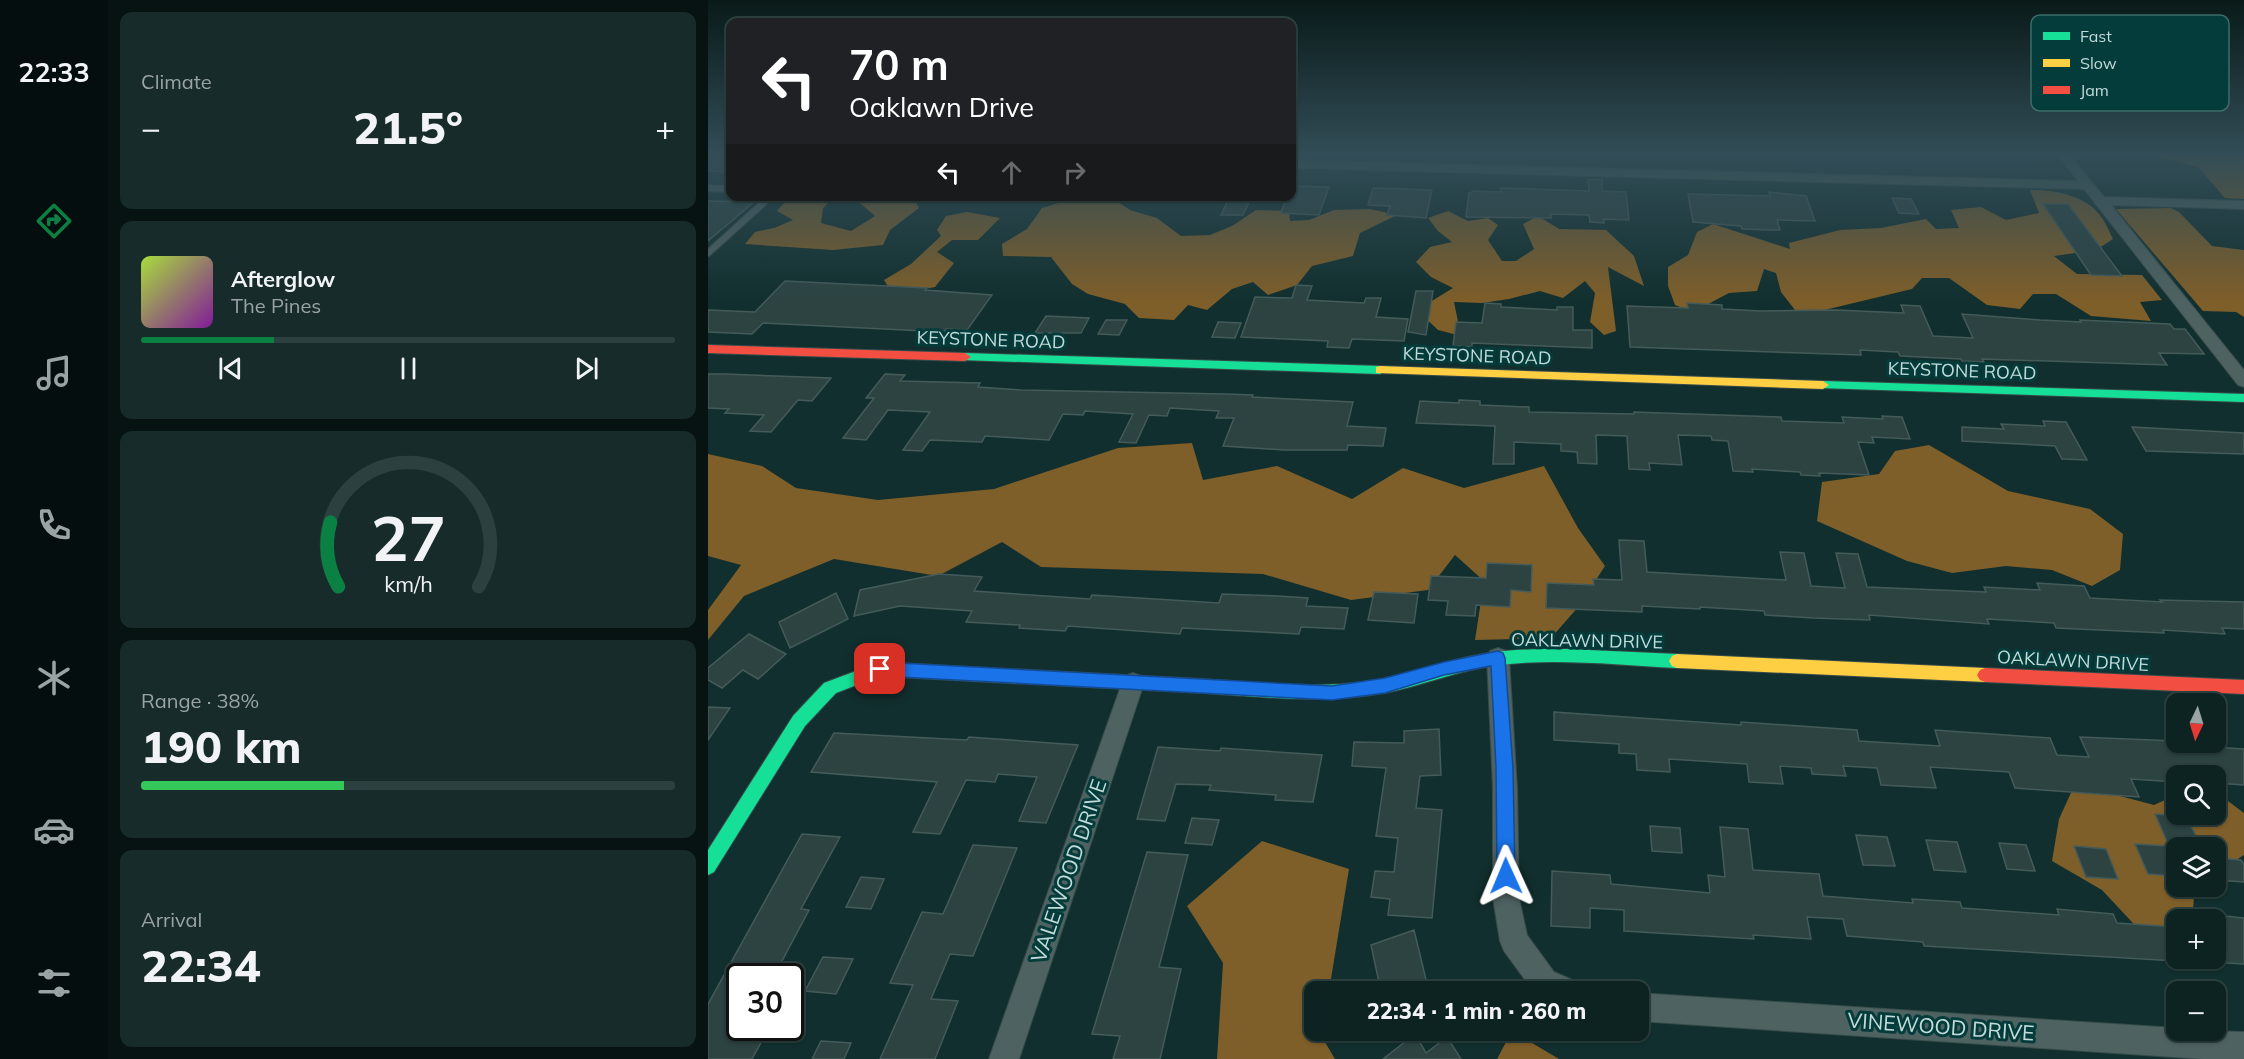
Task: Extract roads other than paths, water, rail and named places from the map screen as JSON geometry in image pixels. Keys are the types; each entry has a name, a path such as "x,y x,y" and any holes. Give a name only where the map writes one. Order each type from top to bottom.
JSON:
{"street":[{"path":"2103,203 2244,381"},
{"path":"2188,203 2244,205"},
{"name":"KEYSTONE ROAD","path":"708,349 2244,399"},
{"name":"OAKLAWN DRIVE","path":"708,866 798,721 830,688 880,669 1332,693 1385,686 1444,669 1498,658 1557,656 2244,687"},
{"path":"1498,658 1505,788 1506,898 1514,941 1543,981"},
{"name":"VALEWOOD DRIVE","path":"1004,1059 1133,683"},
{"name":"VINEWOOD DRIVE","path":"1649,1008 2244,1047"}],"lane":[{"path":"708,254 763,203"}]}
